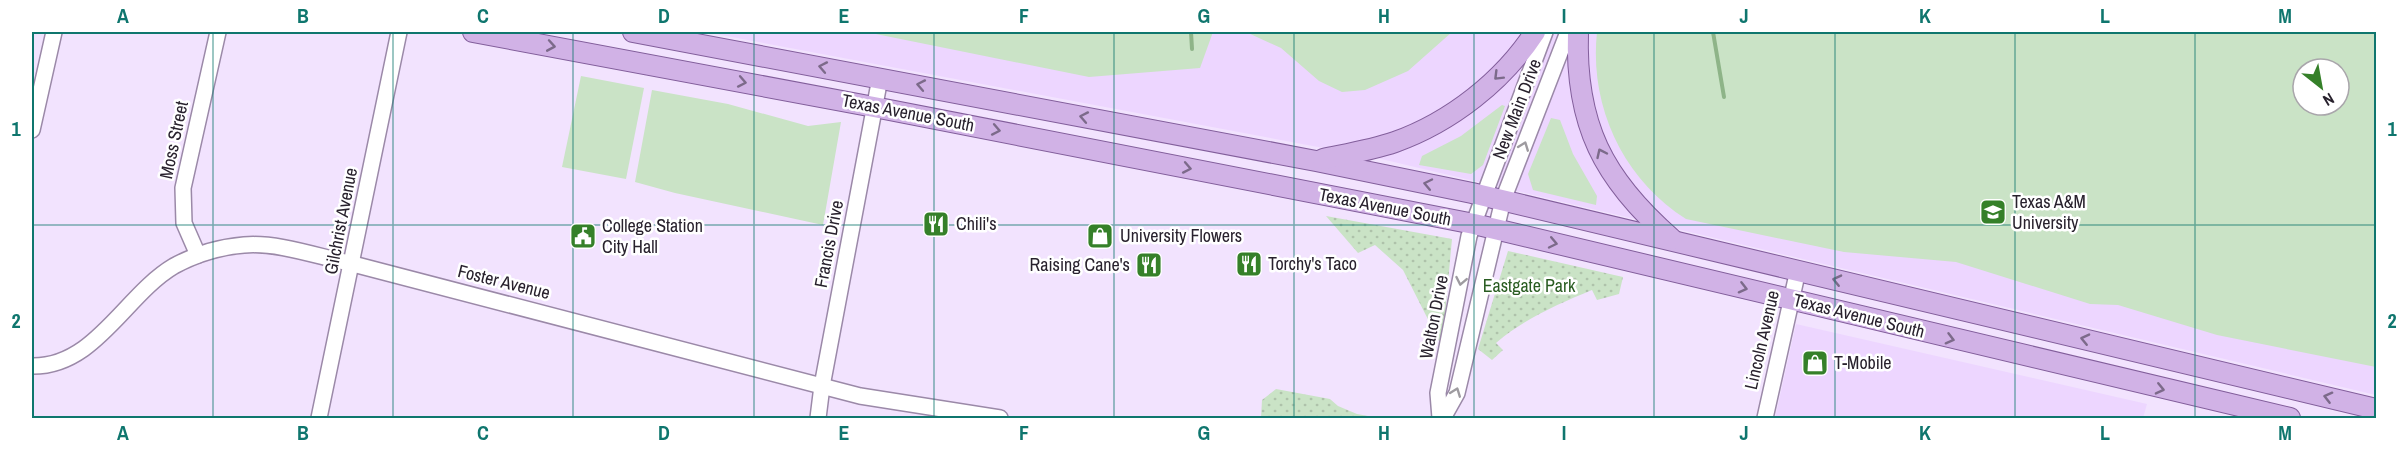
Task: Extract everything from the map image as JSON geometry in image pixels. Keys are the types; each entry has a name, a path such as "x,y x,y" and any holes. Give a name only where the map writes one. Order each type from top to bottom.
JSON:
{"main road":[{"name":"Texas Avenue South","path":"472,32 874,107 1474,224 2135,383 2290,418"},
{"name":"Texas Avenue South","path":"633,32 1316,161 1494,198 2376,409"},
{"path":"1316,161 1387,145 1437,122 1489,85 1516,58 1535,32"},
{"path":"1578,32 1581,91 1586,117 1601,156 1632,202 1674,241"},
{"path":"1134,158 1142,128"},
{"path":"2135,383 2142,352"}],"street":[{"path":"32,130 54,32"},
{"name":"Moss Street","path":"198,255 184,224 183,189 218,32"},
{"name":"Gilchrist Avenue","path":"319,418 353,264 399,32"},
{"name":"New Main Drive","path":"1494,198 1545,32"},
{"name":"New Main Drive","path":"1494,198 1568,32"},
{"name":"Francis Drive","path":"818,418 822,386 880,78"},
{"name":"Walton Drive","path":"1441,418 1438,393 1469,236 1474,224 1494,198"},
{"name":"Walton Drive","path":"1441,418 1457,393 1496,230 1494,198"},
{"name":"Foster Avenue","path":"32,366 55,364 78,354 152,283 174,266 198,255 247,245 273,247 353,264 523,306 822,386 906,405 1000,418"},
{"name":"Lincoln Avenue","path":"1764,418 1798,270"}],"shaded area":[{"name":"Texas A&M University","path":"705,32 2376,32 2376,395 1377,158"},
{"path":"1796,324 2147,404 2143,418 1775,418"}],"green space":[{"path":"866,32 1213,32 1200,68 1089,77"},
{"path":"1246,32 1452,32 1408,71 1365,90 1342,92 1319,81 1281,48"},
{"name":"Texas A&M University","path":"1597,32 2376,32 2376,367 2217,335 2118,305 2090,304 1956,262 1844,252 1686,219 1664,203 1644,183 1628,162 1605,113 1596,60"},
{"path":"581,76 644,88 626,179 562,167"},
{"path":"652,90 728,104 808,126 841,122 823,225 675,193 635,182"},
{"path":"1502,105 1505,106 1483,165 1471,174 1419,165 1422,156 1461,136"},
{"path":"1551,118 1560,120 1573,154 1597,196 1596,205 1533,190 1528,174"},
{"name":"Eastgate Park","path":"1326,216 1452,239 1442,347 1403,270 1375,245 1358,253"},
{"name":"Eastgate Park","path":"1508,251 1623,277 1619,294 1597,300 1592,290 1542,313 1496,343 1503,350 1492,360 1478,349"},
{"path":"1276,389 1330,399 1338,406 1357,414 1379,418 1261,418 1262,400"}],"waterway":[{"path":"1191,32 1192,49"},
{"path":"1713,32 1724,97"}],"place":[{"name":"Texas A&M University","path":"1993,212"},
{"name":"Chili's","path":"936,224"},
{"name":"College Station City Hall","path":"583,236"},
{"name":"University Flowers","path":"1100,236"},
{"name":"Torchy's Taco","path":"1249,264"},
{"name":"Raising Cane's","path":"1149,265"},
{"name":"T-Mobile","path":"1815,363"}]}
